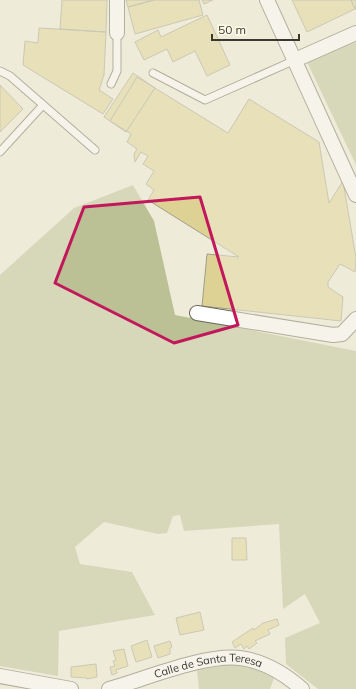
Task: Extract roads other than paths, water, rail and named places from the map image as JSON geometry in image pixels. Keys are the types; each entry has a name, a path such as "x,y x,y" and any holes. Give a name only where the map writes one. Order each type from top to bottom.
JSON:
{"street":[{"path":"117,0 117,32"},
{"path":"267,0 356,194"},
{"path":"295,60 356,33"},
{"path":"197,313 333,334 342,334 356,319"},
{"name":"Calle de Santa Teresa","path":"109,689 194,663 240,658 278,671 302,689"},
{"path":"0,676 71,689"}],"lane":[{"path":"111,84 117,71 117,32"},
{"path":"153,73 206,100 295,60"},
{"path":"0,71 10,76 96,150"},
{"path":"0,152 43,105"}]}
